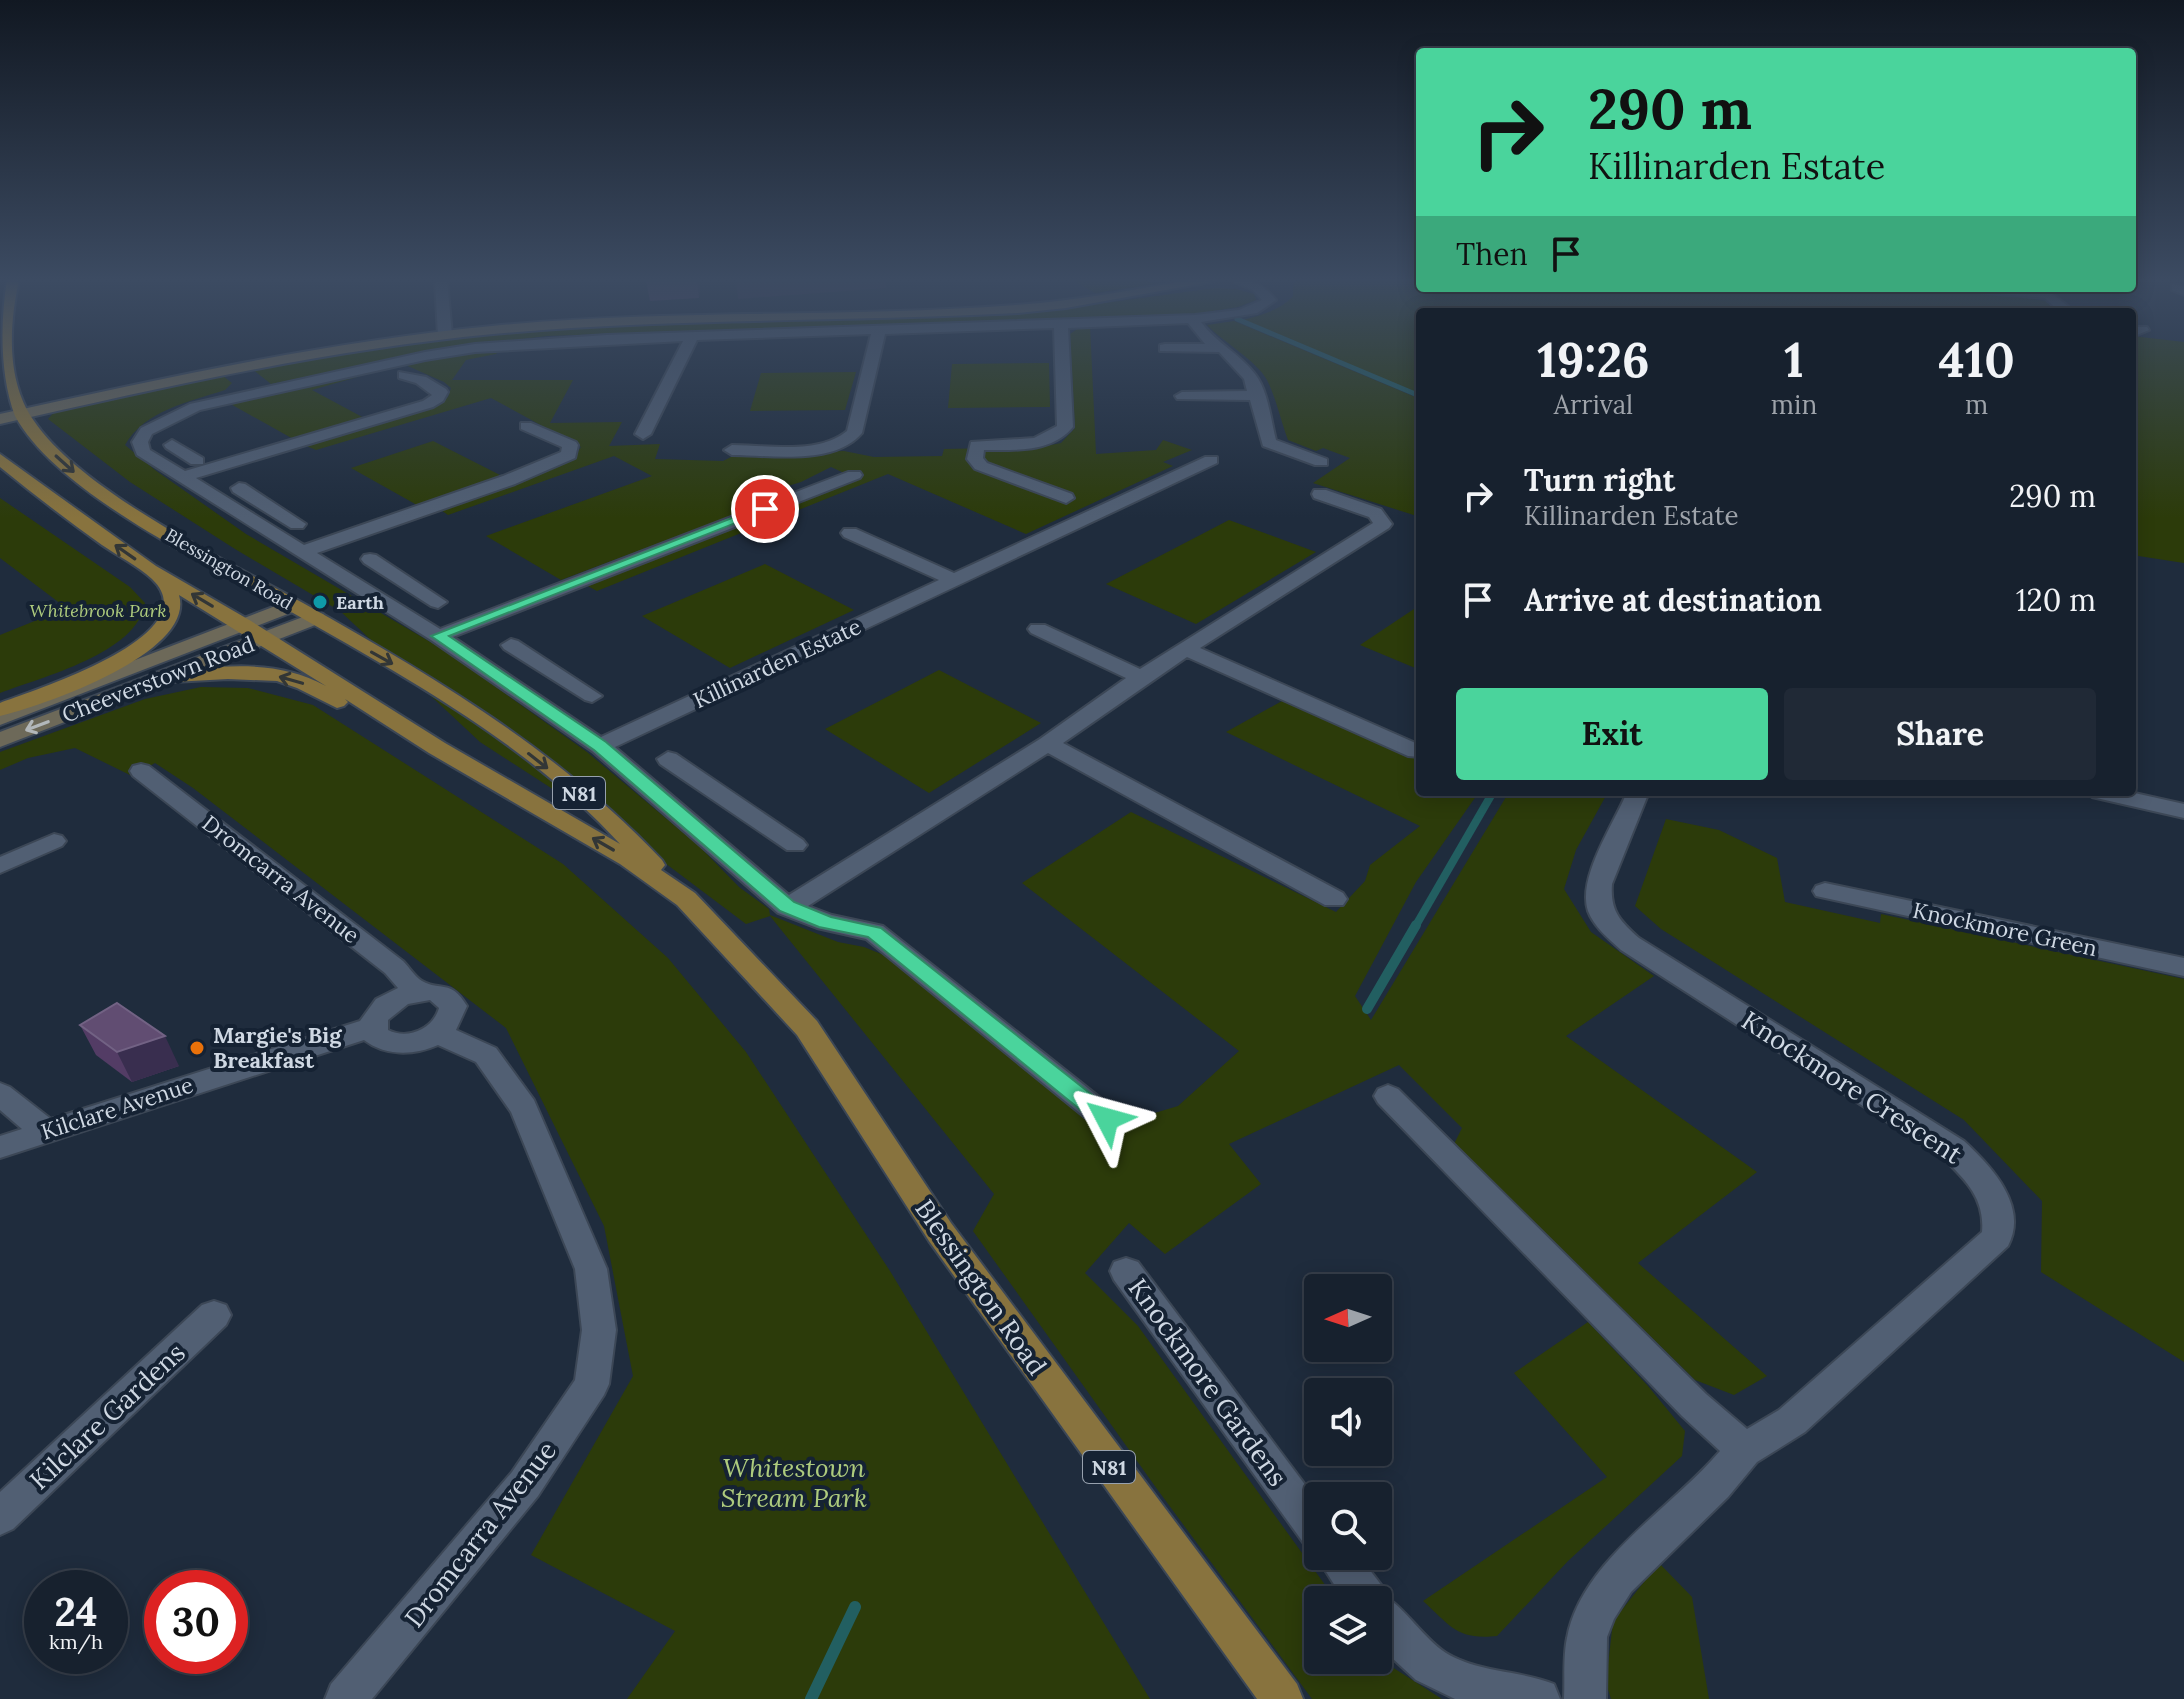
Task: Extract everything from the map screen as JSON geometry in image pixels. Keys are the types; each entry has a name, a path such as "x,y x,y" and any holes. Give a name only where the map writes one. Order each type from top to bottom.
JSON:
{"main road":[{"name":"Blessington Road","path":"4,359 22,414 33,432 101,492 395,665 527,753 610,819 807,1028 940,1232 1282,1699"},
{"name":"Blessington Road","path":"0,459 54,503 160,575 437,748 670,885"},
{"path":"0,710 114,664 151,639 171,615 172,601 160,575"},
{"path":"162,679 252,673 295,679 371,721 437,748"}],"street":[{"path":"0,419 279,359"},
{"path":"414,359 195,407 146,431 140,442 143,452 438,636 600,746 787,907 826,922 874,932 1107,1119"},
{"path":"643,434 680,359"},
{"path":"732,450 825,448 848,441 854,433 872,359"},
{"path":"1062,359 1065,427 1057,437 1041,443 977,445 975,459 981,466 1066,498"},
{"path":"1234,359 1251,378 1269,443 1321,462"},
{"path":"234,368 264,390"},
{"path":"183,477 428,404 439,397 441,392 421,380 404,375"},
{"path":"1182,396 1255,395"},
{"path":"301,552 509,480 569,455 570,445 526,426"},
{"path":"152,457 176,447 197,461"},
{"name":"Killinarden Estate","path":"600,746 1211,460"},
{"path":"438,636 854,475"},
{"path":"239,488 297,524"},
{"path":"787,907 845,874 942,808 1048,744 1141,677 1383,524 1375,513 1320,494"},
{"path":"238,513 265,504"},
{"path":"850,533 954,580"},
{"path":"370,559 438,602"},
{"path":"363,589 397,576"},
{"name":"Cheeverstown Road","path":"0,719 291,606"},
{"name":"Cheeverstown Road","path":"0,740 316,618"},
{"path":"1038,629 1141,677"},
{"path":"511,645 592,696"},
{"path":"1186,649 1416,751"},
{"path":"510,683 547,668"},
{"path":"1048,744 1334,899"},
{"path":"668,759 795,845"},
{"name":"Dromcarra Avenue","path":"141,771 394,967 417,992"},
{"name":"Knockmore Crescent","path":"1585,1699 1587,1637 1598,1608 1617,1579 1715,1485 1744,1450 1792,1421 1997,1237 2001,1215 1979,1173 1953,1149 1630,944 1611,928 1600,909 1597,891 1636,796"},
{"path":"2118,796 2184,811"},
{"path":"686,817 725,800"},
{"path":"0,866 54,841"},
{"name":"Knockmore Green","path":"1825,891 2184,967"},
{"path":"417,992 442,994 453,1006 447,1024 437,1033 414,1042 389,1043 374,1034 372,1027 381,1009 391,1001 417,992"},
{"name":"Kilclare Avenue","path":"0,1147 372,1027"},
{"name":"Dromcarra Avenue","path":"346,1699 525,1484 592,1384 598,1343 591,1269 524,1108 486,1055 437,1033"},
{"path":"0,1094 45,1131"},
{"path":"1388,1096 1694,1405 1744,1450"},
{"name":"Knockmore Gardens","path":"1126,1271 1304,1513"},
{"name":"Kilclare Gardens","path":"0,1517 214,1315"},
{"path":"1392,1634 1436,1672 1476,1688 1539,1699"}],"green space":[{"path":"301,359 389,359 271,384 251,368"},
{"path":"424,359 470,359 452,380 573,380 550,423 622,422 609,446 660,444 655,459 723,461 737,454 844,451 874,457 942,456 944,449 1041,447 1061,443 1075,428 1071,359 1092,359 1096,454 1156,450 1163,440 1192,450 1163,462 1173,466 1026,534 888,474 597,591 584,584 853,477 831,467 801,482 768,492 773,500 561,580 486,536 652,476 614,456 448,515 438,508 571,461 581,447 491,398 316,450 304,445 435,406 448,397 451,388 444,382 401,363"},
{"path":"1249,359 1325,359 1416,397 1416,516 1313,483 1350,458 1323,448 1316,451 1288,440 1273,394 1262,373"},
{"path":"1330,359 1416,359 1416,393"},
{"path":"2136,359 2184,359 2184,563 2136,556"},
{"path":"1049,363 1050,407 948,408 952,364"},
{"path":"391,365 312,390 366,419 295,440 227,402"},
{"path":"856,372 845,410 750,411 761,373"},
{"path":"223,376 232,383 225,390 156,415 144,423 125,445 246,534 444,650 587,752 699,846 739,887 769,909 770,915 838,942 864,947 891,958 1098,1130 1178,1106 1239,1051 1022,883 1131,812 1336,912 1365,881 1370,865 1420,826 1226,732 1282,701 1416,758 1416,796 1476,796 1416,882 1355,996 1371,1020 1507,796 1606,796 1576,850 1564,889 1591,932 1654,976 1566,1036 1757,1172 1638,1263 1767,1376 1734,1395 1695,1380 1454,1144 1462,1128 1399,1065 1229,1144 1261,1184 1165,1254 1129,1223 1085,1273 1138,1326 1304,1556 1304,1570 1314,1570 1326,1586 1304,1586 1304,1674 1392,1674 1392,1667 1442,1699 1312,1699 973,1231 994,1194 770,916 746,924 653,854 480,742 340,611 130,482 48,419 57,409"},
{"path":"433,441 502,476 417,505 351,468"},
{"name":"Whitebrook Park","path":"0,498 130,587 145,603 138,621 125,636 107,649 62,671 0,693 0,635 47,616 61,604 0,558"},
{"path":"1229,520 1316,552 1196,624 1106,584"},
{"path":"765,564 854,610 730,668 642,616"},
{"path":"1416,608 1416,668 1360,645"},
{"path":"939,670 1041,723 929,793 825,729"},
{"name":"Whitestown Stream Park","path":"201,687 248,688 313,705 563,864 668,958 746,1052 890,1271 1150,1699 627,1699 675,1631 531,1555 633,1376 604,1226 506,1028 193,788 155,763 132,776 75,748 28,758 0,770 0,752 145,699"},
{"path":"1666,819 1719,830 1777,858 1785,902 1880,923 1881,914 2184,979 2184,1362 2041,1272 2042,1201 1964,1120 1661,929 1635,906"},
{"path":"1588,1322 1685,1431 1682,1456 1568,1561 1497,1636 1463,1633 1423,1601 1607,1477 1514,1373"},
{"path":"1659,1563 1692,1597 1709,1699 1611,1699 1606,1683 1613,1621"}],"building":[{"path":"117,1003 165,1036 117,1052 80,1025"}],"waterway":[{"path":"1333,359 1416,394"},
{"path":"1415,927 1491,796"},
{"path":"1367,1009 1416,925"},
{"path":"811,1699 855,1607"}],"place":[{"name":"Earth","path":"320,602"},
{"name":"Margie's Big Breakfast","path":"197,1048"}],"route":[{"path":"765,509 438,636 600,746 787,907 826,922 874,932 1107,1119"}]}
